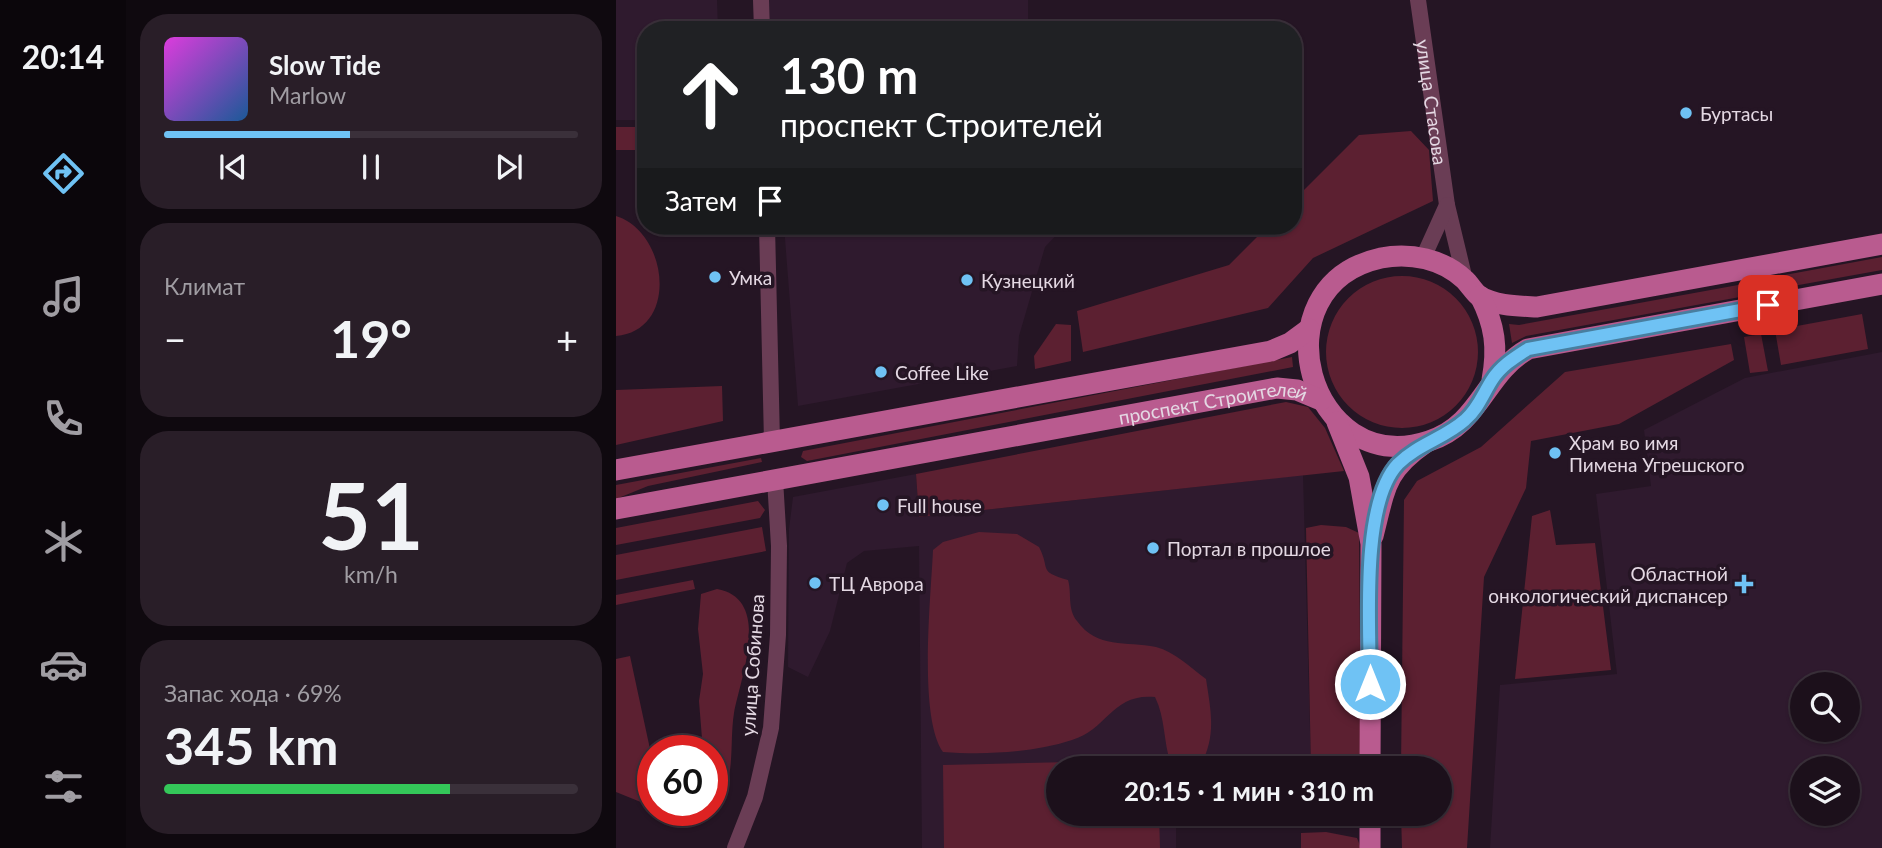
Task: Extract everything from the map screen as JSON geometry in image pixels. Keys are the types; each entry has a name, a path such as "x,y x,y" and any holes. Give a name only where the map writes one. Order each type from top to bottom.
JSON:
{"main road":[{"path":"1480,296 1514,306 1537,307 1882,244"},
{"path":"1321,400 1308,367 1309,329 1326,293 1360,265 1380,258 1423,258 1452,270 1480,296 1490,315 1496,337 1492,380"},
{"name":"проспект Строителей","path":"616,509 1277,388 1297,390 1321,400 1335,418 1355,433 1379,442 1404,445 1427,442 1448,433 1467,419 1482,401 1492,380 1510,360 1546,344 1882,284"},
{"name":"проспект Строителей","path":"616,470 1271,351 1309,329"},
{"path":"1335,418 1359,477 1371,544 1370,756"},
{"path":"772,442 775,480"},
{"path":"1371,544 1388,478 1409,454 1427,442"},
{"path":"1370,826 1370,848"}],"street":[{"path":"761,0 762,21"},
{"name":"улица Стасова","path":"1418,0 1447,205 1465,280"},
{"path":"1423,258 1447,205"},
{"path":"767,235 772,442"},
{"name":"улица Собинова","path":"735,848 755,797 771,728 778,635 779,546 775,480"}],"shaded area":[{"path":"616,0 717,0 718,21 637,21 637,120 616,120"},
{"path":"769,0 1028,0 1028,21 770,21"},
{"path":"616,127 637,127 637,150 616,150"},
{"path":"1411,131 1429,150 1433,201 1313,258 1268,308 1083,352 1077,311 1229,265 1259,235 1302,235 1302,192 1359,135"},
{"path":"616,216 634,226 637,235 642,235 647,241 656,259 659,280 658,300 650,317 637,330 616,336"},
{"path":"785,235 1056,235 1045,247 1019,336 1017,366 798,406"},
{"path":"1882,257 1882,270 1771,290 1769,278"},
{"path":"1402,276 1431,282 1456,298 1472,323 1478,352 1472,381 1456,406 1431,422 1402,428 1373,422 1348,406 1332,381 1326,352 1332,323 1348,298 1373,282"},
{"path":"1760,281 1762,293 1526,336 1512,343 1509,324 1519,325"},
{"path":"1862,314 1868,349 1781,365 1775,330"},
{"path":"1056,324 1071,325 1071,361 1035,369 1034,356"},
{"path":"1761,334 1768,371 1750,373 1744,337"},
{"path":"1731,344 1734,360 1619,424 1531,441 1526,488 1484,577 1467,848 1402,848 1401,826 1452,826 1452,756 1401,756 1404,500 1417,481 1481,447 1565,372"},
{"name":"Областной онкологический диспансер","path":"1882,352 1882,848 1490,848 1500,685 1617,674 1596,494 1651,486 1644,430 1745,378"},
{"path":"1292,357 1293,367 807,461 801,457 803,451"},
{"path":"722,386 723,421 616,445 616,390"},
{"path":"1286,402 1308,407 1325,428 1344,471 919,517 916,474"},
{"path":"761,458 762,462 648,486 616,499 616,485"},
{"path":"916,474 919,517 1303,475 1311,756 1046,756 1046,826 1176,826 1176,848 922,848 919,546 864,551 847,563 830,631 808,677 788,667 789,529 793,497"},
{"path":"758,501 765,510 760,518 616,545 616,528"},
{"path":"1550,510 1556,545 1595,543 1611,670 1515,679 1532,516"},
{"path":"1321,525 1346,527 1359,533 1361,756 1311,756 1306,528"},
{"path":"762,527 766,551 616,580 616,555"},
{"path":"979,532 1017,534 1039,547 1048,572 1068,580 1074,616 1085,630 1103,640 1163,649 1206,679 1211,724 1205,756 1169,756 1155,697 1129,700 1084,735 1057,744 1008,752 943,752 935,735 931,712 928,655 933,550 943,542"},
{"path":"693,580 695,589 616,605 616,595"},
{"path":"717,589 734,596 744,608 749,624 746,661 734,713 728,779 728,735 702,735 699,701 703,674 698,629 701,594"},
{"path":"630,656 647,735 637,735 637,801 616,792 616,659"},
{"path":"1046,763 1046,826 1159,826 1160,848 944,848 943,765"},
{"path":"1326,832 1357,838 1361,848 1301,848 1301,833"}],"place":[{"name":"Буртасы","path":"1686,113"},
{"name":"Умка","path":"715,277"},
{"name":"Кузнецкий","path":"967,280"},
{"name":"Coffee Like","path":"881,372"},
{"name":"Храм во имя Пимена Угрешского","path":"1555,453"},
{"name":"Full house","path":"883,505"},
{"name":"Портал в прошлое","path":"1153,548"},
{"name":"ТЦ Аврора","path":"815,583"},
{"name":"Областной онкологический диспансер","path":"1744,584"}],"route":[{"path":"1370,684 1371,544 1388,478 1409,454 1448,433 1467,419 1482,401 1492,380 1510,360 1528,349 1768,305"}]}
